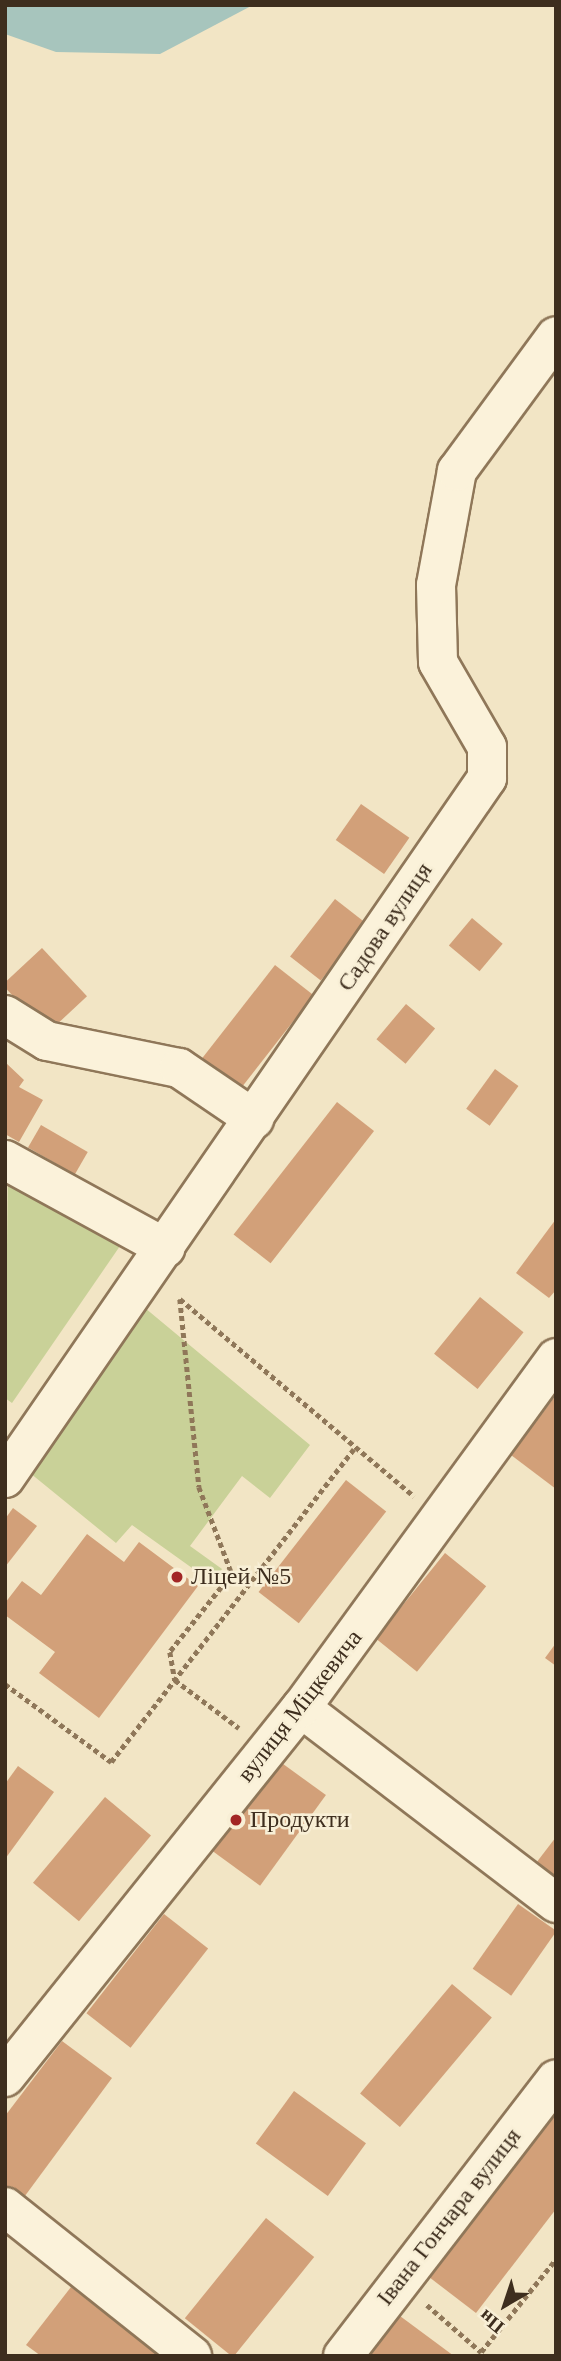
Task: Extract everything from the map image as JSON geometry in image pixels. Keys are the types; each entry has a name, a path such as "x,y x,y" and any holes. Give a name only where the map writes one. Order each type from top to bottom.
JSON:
{"street":[{"name":"Садова вулиця","path":"5,1478 160,1257 487,778 487,747 438,662 436,585 457,471 556,336"},
{"path":"5,1015 47,1041 179,1068 254,1119"},
{"path":"5,1160 160,1257"},
{"name":"вулиця Міцкевича","path":"5,2077 301,1708 443,1518 556,1358"},
{"path":"301,1708 556,1903"},
{"name":"Івана Гончара вулиця","path":"343,2356 556,2079"},
{"path":"5,2207 192,2356"}],"path":[{"path":"160,1257 180,1299 199,1487 232,1574 170,1652 175,1680 267,1750"},
{"path":"180,1299 354,1449 443,1518"},
{"path":"5,1685 111,1762 354,1449"},
{"path":"421,2299 481,2352 556,2259"}],"green space":[{"path":"8,1171 120,1246 12,1403 5,1398"},
{"path":"145,1308 310,1445 270,1498 242,1476 190,1546 222,1569 213,1583 132,1525 116,1543 30,1473"}],"water":[{"path":"5,5 253,5 160,54 56,52 5,34"}],"building":[{"path":"361,804 409,838 384,874 336,840"},
{"path":"335,899 366,923 321,981 290,957"},
{"path":"472,918 503,944 480,971 449,946"},
{"path":"42,948 87,996 48,1033 5,988 5,983"},
{"path":"275,965 314,995 240,1089 202,1059"},
{"path":"406,1004 435,1028 406,1064 376,1039"},
{"path":"5,1062 24,1080 19,1087 43,1100 19,1142 5,1134"},
{"path":"495,1069 518,1086 490,1126 466,1109"},
{"path":"337,1102 374,1131 271,1263 234,1234"},
{"path":"41,1125 88,1152 75,1175 28,1148"},
{"path":"556,1219 556,1290 549,1298 516,1273"},
{"path":"480,1297 524,1332 478,1389 434,1354"},
{"path":"556,1395 556,1489 511,1455"},
{"path":"346,1480 386,1511 299,1623 259,1592"},
{"path":"13,1508 37,1526 5,1567 5,1519"},
{"path":"87,1534 124,1562 139,1542 198,1586 99,1718 39,1673 55,1652 5,1615 5,1603 22,1581 41,1595"},
{"path":"445,1553 486,1586 417,1672 376,1638"},
{"path":"556,1643 556,1666 545,1658"},
{"path":"279,1761 326,1795 260,1886 213,1852"},
{"path":"18,1766 54,1792 5,1859 5,1784"},
{"path":"105,1797 151,1836 79,1921 33,1883"},
{"path":"556,1837 556,1884 533,1867"},
{"path":"518,1904 556,1932 511,1996 473,1969"},
{"path":"164,1914 208,1948 131,2048 86,2013"},
{"path":"452,1984 492,2017 400,2127 360,2094"},
{"path":"62,2041 112,2078 19,2204 5,2194 5,2116"},
{"path":"294,2091 366,2143 328,2196 256,2144"},
{"path":"556,2111 556,2209 476,2313 429,2277"},
{"path":"266,2218 314,2257 234,2356 185,2318"},
{"path":"71,2287 160,2356 41,2356 26,2345"},
{"path":"400,2316 454,2356 368,2356"}],"place":[{"name":"Ліцей №5","path":"177,1577"},
{"name":"Продукти","path":"236,1820"}]}
